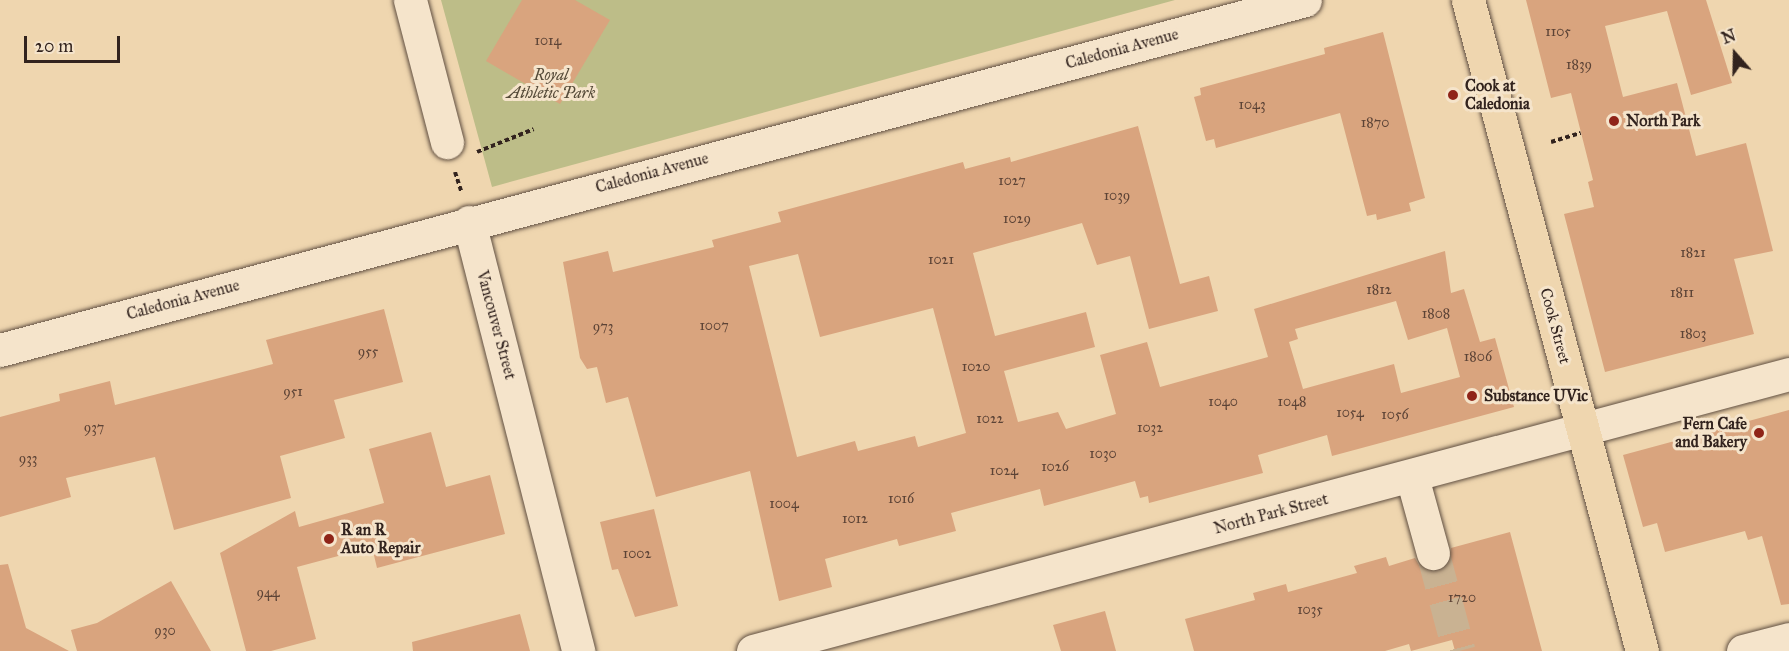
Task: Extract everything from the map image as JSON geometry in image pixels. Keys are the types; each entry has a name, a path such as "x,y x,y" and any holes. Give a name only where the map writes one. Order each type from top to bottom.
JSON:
{"main road":[{"name":"Cook Street","path":"1468,0 1642,651"}],"street":[{"path":"410,0 449,151"},
{"name":"Caledonia Avenue","path":"0,350 469,222 1305,0"},
{"name":"Vancouver Street","path":"469,222 507,363 578,651"},
{"name":"North Park Street","path":"753,651 1412,477 1789,374"},
{"path":"1412,477 1433,553"},
{"path":"1743,651 1789,639"}],"path":[{"path":"469,222 449,151 534,129"},
{"path":"1551,142 1581,132"}],"green space":[{"name":"Royal Athletic Park","path":"441,0 1175,0 492,187"}],"building":[{"path":"522,0 575,0 610,20 560,104 486,61"},
{"path":"1526,0 1706,0 1732,83 1691,95 1667,11 1605,26 1623,97 1677,83 1696,156 1746,143 1773,251 1734,259 1754,334 1605,372 1564,214 1594,207 1588,182 1593,180 1571,93 1551,98"},
{"path":"1383,32 1425,198 1409,203 1411,211 1377,220 1376,214 1367,216 1340,113 1216,148 1214,139 1206,141 1194,97 1201,95 1200,88 1325,54 1324,48"},
{"path":"1138,126 1180,284 1209,276 1218,311 1149,329 1130,256 1097,265 1082,223 973,253 995,336 1086,312 1095,347 1004,371 1018,422 1058,412 1066,429 1116,414 1100,355 1147,342 1160,387 1268,357 1254,309 1445,251 1451,293 1464,289 1480,342 1495,338 1514,407 1332,456 1327,435 1258,455 1263,473 1149,503 1148,496 1140,498 1135,481 1044,506 1040,489 951,513 956,531 899,546 897,539 825,559 832,587 779,601 750,471 656,497 628,397 606,403 597,367 587,369 580,358 563,262 608,251 613,272 714,247 712,240 781,222 778,212 963,162 965,169 1010,157 1011,162","holes":["798,254 820,337 933,308 966,433 918,447 915,436 858,451 855,441 797,457 749,266","1396,301 1408,340 1447,328 1460,377 1401,393 1394,364 1303,389 1289,342 1298,339 1295,329"]},
{"path":"384,309 403,382 334,400 345,438 280,456 291,498 174,530 155,457 66,478 71,497 0,517 0,417 60,401 59,394 110,381 115,405 273,364 266,340"},
{"path":"1789,410 1789,604 1781,605 1762,536 1748,540 1745,531 1665,552 1657,523 1643,527 1623,455"},
{"path":"431,432 446,487 490,475 505,534 377,568 372,547 297,567 316,639 271,651 246,651 220,553 295,511 299,527 384,503 369,449"},
{"path":"654,509 678,606 635,617 618,569 612,570 600,522"},
{"path":"1510,532 1542,651 1455,651 1452,640 1411,651 1409,644 1385,651 1194,651 1185,619 1255,600 1253,593 1286,584 1288,592 1357,573 1354,566 1386,557 1389,566 1415,558 1420,567 1437,571 1447,566 1451,548"},
{"path":"8,564 26,628 69,651 0,651 0,565"},
{"path":"171,581 211,651 77,651 71,630 97,623"},
{"path":"1105,611 1116,651 1061,651 1053,625"},
{"path":"520,614 530,651 413,651 412,642"}],"tunnel":[{"path":"1433,553 1459,651"}],"place":[{"name":"Cook at Caledonia","path":"1453,95"},
{"name":"North Park","path":"1614,121"},
{"name":"Substance UVic","path":"1472,396"},
{"name":"Fern Cafe and Bakery","path":"1759,433"},
{"name":"R an R Auto Repair","path":"329,539"}]}
